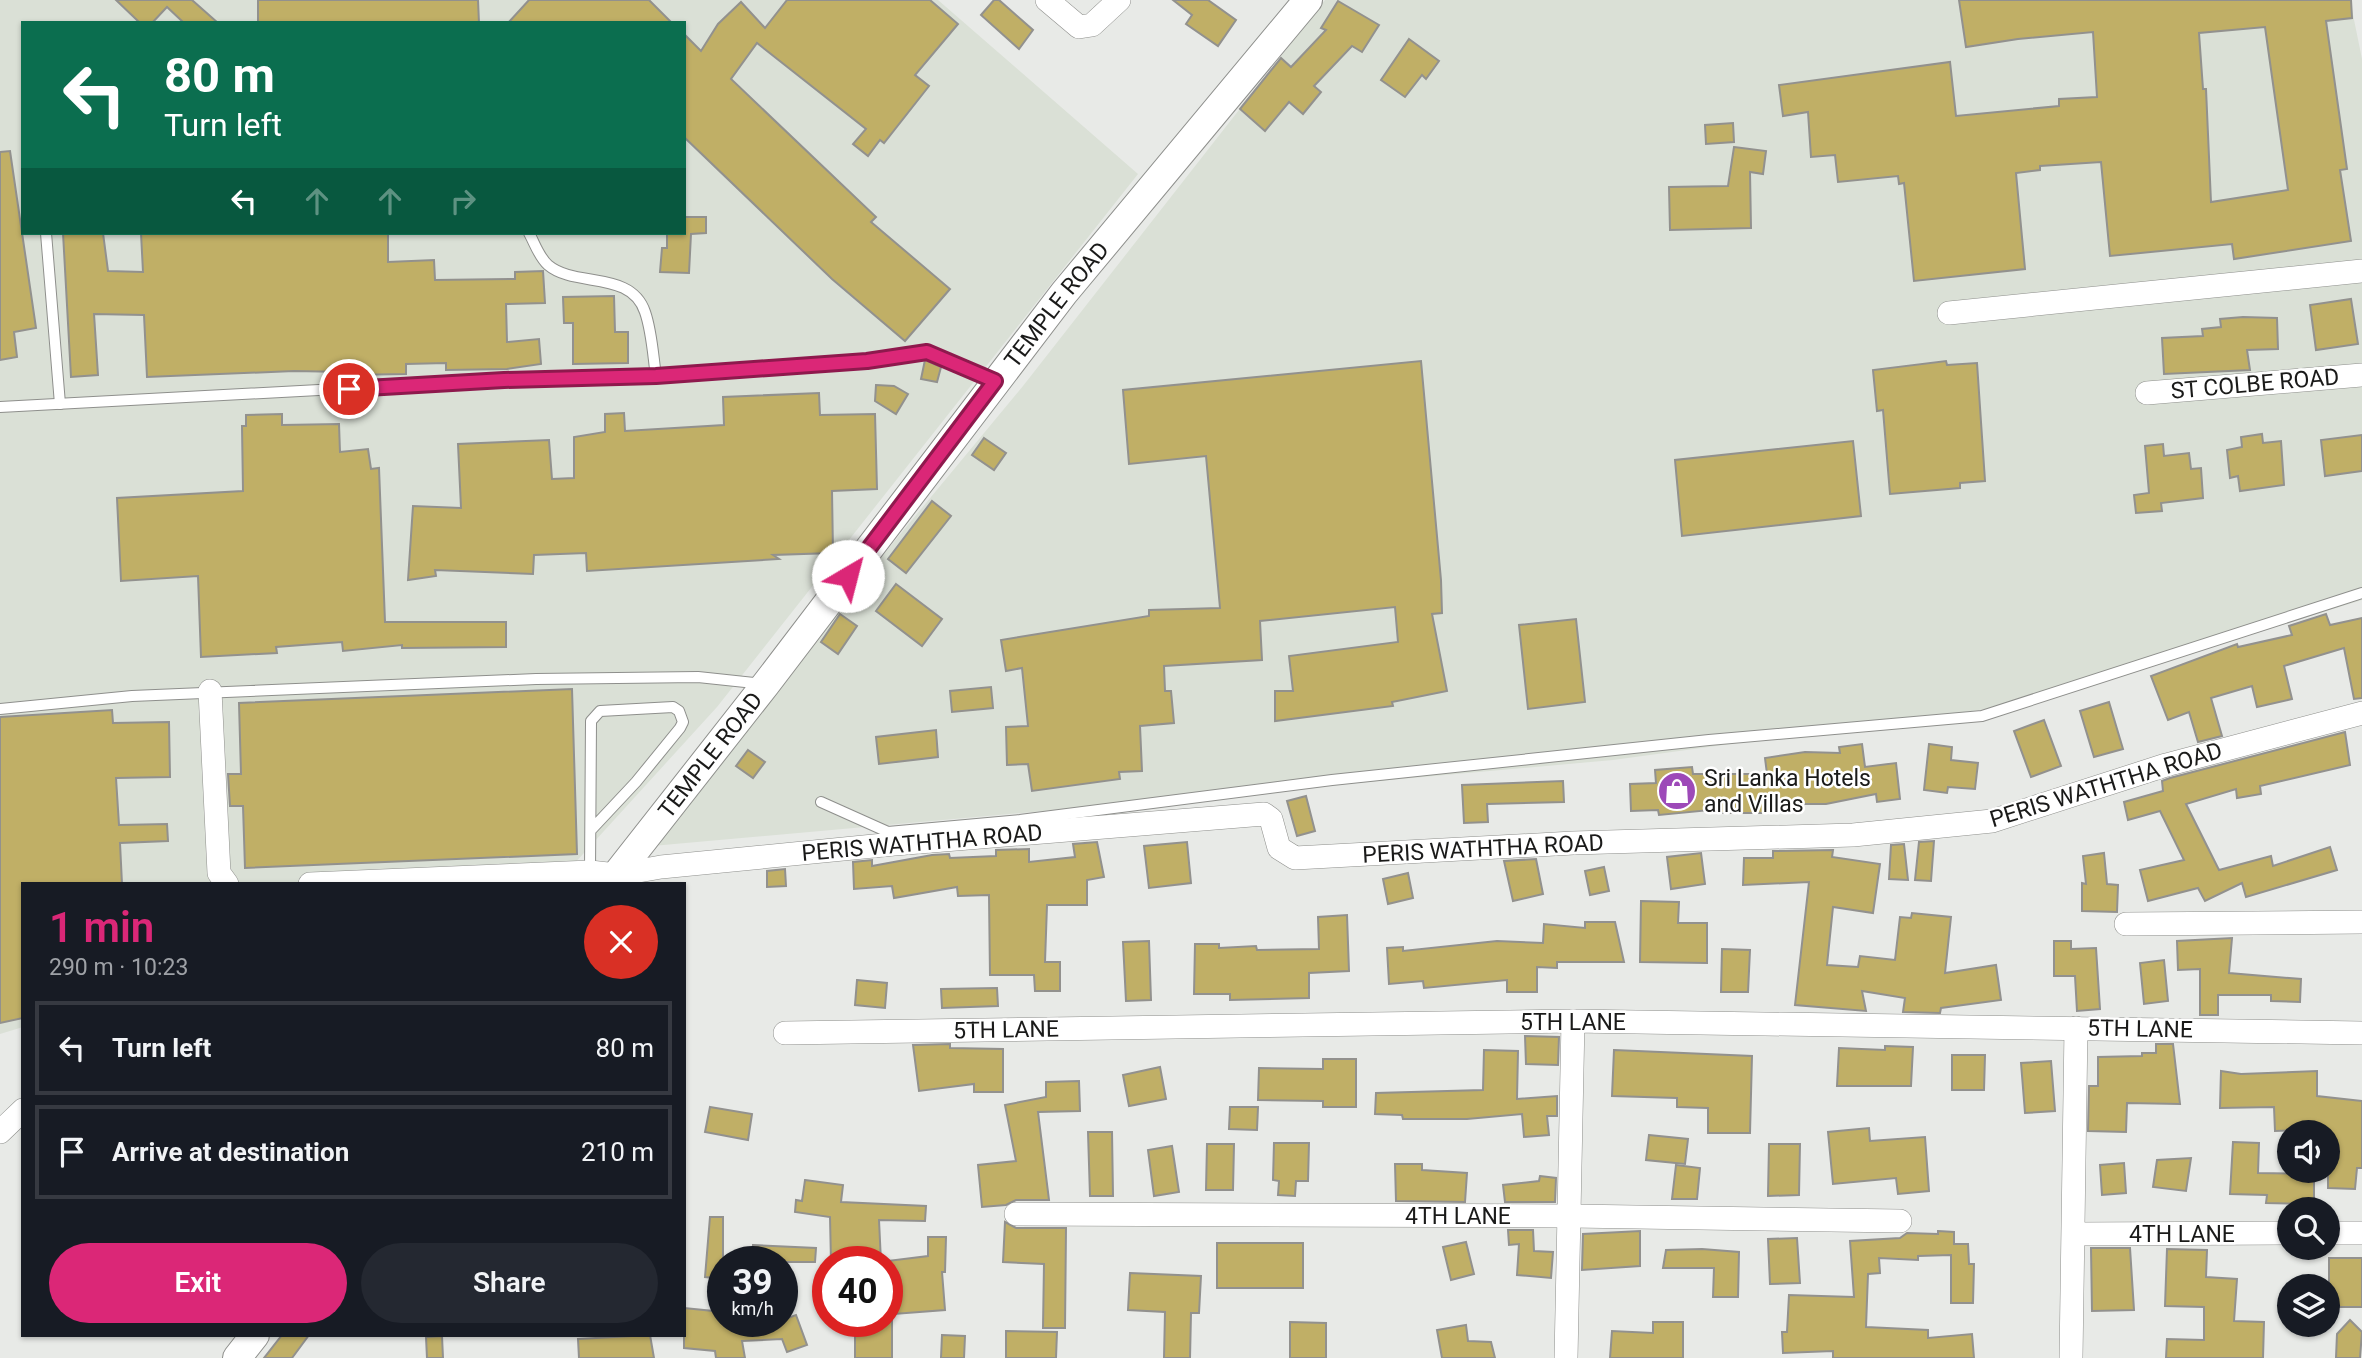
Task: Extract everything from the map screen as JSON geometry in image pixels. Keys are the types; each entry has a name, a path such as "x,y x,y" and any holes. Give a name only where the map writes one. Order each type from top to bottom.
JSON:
{"street":[{"path":"1047,0 1079,27 1092,25 1119,0"},
{"name":"TEMPLE ROAD","path":"605,877 766,684 1064,293 1308,0"},
{"path":"1949,313 2362,271"},
{"name":"ST COLBE ROAD","path":"2147,393 2362,375"},
{"path":"210,691 219,873 226,882"},
{"name":"PERIS WATHTHA ROAD","path":"605,877 661,867 1264,814 1270,819 1279,848 1295,858 1573,843 1853,835 1927,829 1992,821 2166,765 2362,713"},
{"path":"394,882 605,877"},
{"path":"2126,924 2362,922"},
{"path":"1566,1358 1572,1216 1573,1021"},
{"name":"5TH LANE","path":"785,1033 1573,1021 2362,1032"},
{"path":"2071,1358 2075,1234 2076,1028"},
{"path":"0,1132 21,1112"},
{"name":"4TH LANE","path":"1016,1214 1572,1216 1899,1221"},
{"name":"4TH LANE","path":"2075,1234 2277,1233"},
{"path":"2340,1233 2362,1233"},
{"path":"237,1358 253,1337"}],"lane":[{"path":"46,235 60,404"},
{"path":"530,235 540,256 556,271 618,285 639,302 645,311 656,376"},
{"path":"0,407 504,380 656,376 867,361 927,352 995,381"},
{"path":"821,802 888,832 1020,820 1426,770 1982,716 2362,593"},
{"path":"0,709 210,691 536,679 698,677 766,684"},
{"path":"591,830 636,782 680,728 683,722 679,711 673,708 612,710 595,714 591,721 591,830 605,877"}],"shaded area":[{"path":"0,0 938,0 1138,174 717,707 573,865 403,882 21,882 21,1028 0,1034"},
{"path":"1325,0 2350,0 2362,59 2362,600 2030,703 1613,760 641,847 1023,386"}],"building":[{"path":"116,0 192,0 216,21 182,21 167,7 154,21 138,21"},
{"path":"258,0 478,0 479,21 258,21"},
{"path":"529,0 649,0 670,21 510,21"},
{"path":"787,0 930,0 958,24 915,75 929,86 884,143 880,140 868,156 853,144 866,129 757,43 731,79 876,217 871,222 950,289 905,341 832,279 686,139 686,36 701,51 718,24 741,2 765,28"},
{"path":"994,0 999,0 1033,30 1019,49 981,15"},
{"path":"1173,0 1208,0 1236,20 1218,46 1186,24 1192,15"},
{"path":"1959,0 2351,0 2352,18 2326,21 2347,169 2340,170 2351,241 2234,259 2232,244 2110,256 2101,162 2040,166 2040,170 2016,173 2025,269 1914,281 1904,183 1899,184 1898,176 1838,182 1835,155 1811,157 1808,112 1783,116 1779,85 1950,62 1956,116 2059,106 2059,99 2097,97 2093,32 1966,47","holes":["2265,27 2288,190 2211,202 2206,89 2203,89 2199,33"]},
{"path":"1338,1 1379,25 1362,52 1352,46 1314,86 1321,92 1303,114 1289,102 1265,131 1240,109 1281,58 1291,67 1326,30 1321,28"},
{"path":"1409,39 1439,61 1426,79 1422,75 1405,97 1381,80"},
{"path":"1733,123 1734,142 1706,144 1705,125"},
{"path":"1734,147 1766,151 1763,174 1750,172 1751,228 1670,230 1669,187 1728,186"},
{"path":"10,151 36,328 14,332 17,357 0,360 0,152"},
{"path":"686,217 706,217 706,233 691,234 689,273 660,272 662,248 667,248 667,235 686,235"},
{"path":"63,235 103,235 108,271 143,272 141,235 388,235 388,262 434,260 435,280 515,279 515,272 543,271 545,303 506,304 507,342 539,339 541,364 507,369 446,370 446,363 406,364 406,374 347,375 346,372 294,371 147,377 144,315 94,314 98,375 71,377"},
{"path":"614,296 615,332 628,332 628,363 573,364 573,323 564,323 563,297"},
{"path":"2351,299 2358,344 2316,350 2310,305"},
{"path":"2277,318 2278,349 2247,350 2250,370 2164,374 2162,338 2203,336 2202,329 2221,327 2220,319"},
{"path":"925,360 941,367 937,382 921,379"},
{"path":"1421,361 1441,580 1442,613 1432,614 1447,691 1392,702 1393,706 1275,721 1275,691 1293,691 1289,656 1398,642 1395,607 1260,621 1262,660 1164,666 1165,691 1171,691 1174,723 1140,726 1142,771 1119,772 1120,779 1032,791 1028,764 1007,765 1006,727 1028,726 1022,668 1006,671 1001,640 1149,616 1149,610 1220,608 1206,456 1129,464 1123,390"},
{"path":"1946,361 1947,365 1977,363 1985,481 1960,483 1960,488 1890,494 1883,410 1877,411 1873,370"},
{"path":"876,385 894,386 908,394 896,414 875,401"},
{"path":"819,393 820,415 875,414 877,489 832,491 833,553 773,555 779,559 587,571 586,553 534,555 533,574 435,570 436,576 408,580 413,506 461,508 458,444 549,440 552,479 574,478 574,437 605,432 605,414 624,413 625,431 724,425 723,397"},
{"path":"282,414 282,425 339,424 340,452 368,449 371,469 379,468 385,622 506,622 506,647 402,648 402,645 343,651 342,642 276,647 277,653 201,657 198,576 121,581 117,498 243,491 242,426 246,426 246,415"},
{"path":"2262,434 2263,443 2281,441 2284,485 2240,491 2238,476 2230,478 2227,450 2242,447 2241,437"},
{"path":"2362,435 2362,471 2325,476 2321,440"},
{"path":"984,438 1006,453 994,470 972,455"},
{"path":"1853,441 1861,516 1682,536 1675,460"},
{"path":"2163,444 2164,456 2189,453 2191,469 2201,468 2203,498 2161,503 2162,511 2136,513 2134,495 2149,493 2145,446"},
{"path":"932,501 951,516 906,573 888,559"},
{"path":"896,584 942,619 922,646 876,611"},
{"path":"840,614 857,626 838,654 821,642"},
{"path":"2326,614 2330,625 2362,618 2362,698 2354,699 2344,648 2284,666 2292,699 2257,707 2252,686 2211,698 2222,736 2198,742 2189,712 2168,720 2151,676 2237,644 2238,647 2292,635 2289,626"},
{"path":"1576,619 1585,702 1528,709 1519,625"},
{"path":"991,687 993,708 952,712 950,691"},
{"path":"572,689 577,854 245,868 243,806 230,806 228,774 241,774 239,703"},
{"path":"2109,702 2123,749 2094,757 2080,711"},
{"path":"112,710 113,723 169,722 170,777 116,778 119,825 167,824 168,841 120,843 122,882 21,882 21,1018 0,1023 0,717"},
{"path":"2044,720 2061,766 2031,777 2014,731"},
{"path":"936,730 938,757 879,764 876,737"},
{"path":"2345,732 2350,765 2260,786 2261,794 2237,798 2236,789 2186,804 2219,870 2271,856 2273,866 2330,847 2337,870 2246,897 2242,883 2205,901 2198,888 2148,901 2140,870 2184,860 2160,811 2128,820 2124,802 2163,791 2162,781 2170,778"},
{"path":"1862,744 1865,767 1896,763 1900,799 1877,802 1876,794 1826,804 1801,804 1802,808 1769,813 1720,813 1720,809 1659,815 1658,810 1631,811 1630,784 1656,783 1655,770 1692,767 1693,774 1767,774 1765,758 1805,752 1840,753 1839,747"},
{"path":"1929,744 1952,747 1951,760 1978,763 1975,789 1948,787 1947,793 1924,790"},
{"path":"748,750 765,762 753,778 736,766"},
{"path":"1563,781 1564,802 1487,804 1488,822 1464,823 1462,785"},
{"path":"1306,796 1315,831 1297,836 1287,801"},
{"path":"1934,841 1931,881 1915,880 1919,842"},
{"path":"1097,842 1104,877 1087,880 1087,905 1047,905 1045,962 1060,962 1060,991 1035,991 1034,975 990,975 989,895 958,896 957,887 894,898 892,886 854,889 853,862 872,860 872,866 932,855 949,854 950,858 996,856 996,850 1029,849 1029,862 1075,857 1073,844"},
{"path":"1187,842 1191,883 1149,888 1144,846"},
{"path":"1904,844 1908,880 1889,879 1891,845"},
{"path":"1833,850 1832,857 1880,864 1873,913 1833,907 1827,965 1858,967 1860,956 1895,960 1900,917 1911,918 1912,913 1951,917 1945,973 1996,965 2001,1000 1941,1008 1940,1013 1903,1012 1905,998 1862,991 1866,1011 1795,1005 1809,882 1743,885 1744,858 1773,858 1773,851"},
{"path":"1701,853 1705,884 1671,889 1667,857"},
{"path":"2104,853 2107,884 2118,885 2117,912 2082,911 2082,883 2086,884 2083,856"},
{"path":"1536,859 1543,894 1513,901 1504,861"},
{"path":"1604,867 1609,891 1590,895 1585,871"},
{"path":"785,869 786,886 767,887 767,871"},
{"path":"1408,873 1413,898 1388,904 1383,879"},
{"path":"1641,901 1679,902 1678,923 1707,923 1707,963 1640,962"},
{"path":"1347,915 1349,971 1309,973 1309,998 1230,1000 1230,994 1194,994 1195,944 1219,944 1219,948 1256,946 1257,950 1319,949 1318,917"},
{"path":"1585,922 1615,922 1624,962 1557,962 1557,968 1537,967 1537,992 1507,992 1507,980 1424,988 1423,981 1389,984 1387,948 1403,947 1403,951 1497,941 1543,943 1544,924 1585,928"},
{"path":"2232,938 2229,973 2301,979 2300,1002 2271,1001 2271,995 2218,995 2218,1015 2200,1015 2200,969 2178,970 2177,941"},
{"path":"1149,941 1151,1000 1126,1001 1123,942"},
{"path":"2054,941 2071,941 2071,949 2096,948 2100,1009 2077,1011 2075,976 2054,976"},
{"path":"1722,949 1750,950 1748,992 1721,992"},
{"path":"2164,960 2168,1001 2144,1004 2140,963"},
{"path":"857,980 887,983 885,1008 855,1005"},
{"path":"997,988 998,1006 942,1008 941,989"},
{"path":"1525,1036 1559,1037 1558,1065 1526,1064"},
{"path":"950,1044 950,1048 1003,1049 1003,1092 974,1092 974,1084 919,1091 913,1045"},
{"path":"2156,1044 2173,1044 2180,1104 2127,1103 2126,1132 2088,1131 2089,1086 2098,1086 2098,1057 2156,1053"},
{"path":"1885,1046 1913,1047 1911,1086 1837,1086 1839,1048 1885,1050"},
{"path":"1484,1050 1518,1051 1517,1099 1557,1096 1557,1116 1547,1116 1549,1135 1524,1137 1522,1114 1467,1119 1403,1119 1402,1115 1375,1114 1376,1093 1483,1090"},
{"path":"1614,1050 1752,1056 1750,1133 1708,1133 1708,1108 1677,1107 1677,1098 1612,1096"},
{"path":"1952,1055 1985,1055 1984,1090 1952,1090"},
{"path":"1323,1059 1356,1059 1356,1107 1323,1107 1323,1101 1258,1100 1259,1068 1323,1069"},
{"path":"2051,1061 2055,1111 2025,1113 2021,1063"},
{"path":"1160,1067 1166,1099 1129,1106 1123,1075"},
{"path":"2221,1071 2241,1074 2317,1071 2317,1096 2362,1101 2362,1168 2357,1168 2355,1189 2328,1188 2328,1183 2340,1183 2340,1120 2277,1120 2275,1131 2274,1107 2220,1108"},
{"path":"1079,1081 1080,1111 1038,1112 1049,1200 1016,1200 1006,1205 982,1207 978,1165 1016,1161 1005,1105 1046,1097 1046,1082"},
{"path":"710,1107 752,1114 748,1140 705,1132"},
{"path":"1230,1107 1258,1107 1257,1130 1229,1129"},
{"path":"1869,1128 1870,1141 1925,1137 1929,1191 1898,1194 1896,1178 1833,1184 1828,1132"},
{"path":"1088,1132 1112,1132 1113,1196 1090,1196"},
{"path":"1649,1135 1688,1139 1685,1164 1646,1160"},
{"path":"2233,1142 2259,1143 2258,1173 2277,1173 2277,1183 2314,1183 2314,1197 2277,1197 2277,1203 2266,1203 2267,1195 2230,1194"},
{"path":"1274,1143 1309,1143 1308,1181 1296,1181 1295,1196 1278,1195 1279,1181 1273,1180"},
{"path":"1207,1144 1234,1144 1233,1190 1206,1190"},
{"path":"1769,1144 1800,1144 1799,1195 1768,1196"},
{"path":"1172,1146 1179,1192 1154,1196 1148,1150"},
{"path":"2191,1158 2186,1191 2153,1187 2157,1160"},
{"path":"2124,1163 2126,1193 2102,1195 2100,1165"},
{"path":"1395,1164 1422,1164 1422,1170 1467,1173 1465,1202 1396,1201"},
{"path":"1676,1165 1700,1168 1697,1199 1672,1199"},
{"path":"1540,1176 1556,1178 1555,1202 1505,1202 1503,1185 1539,1181"},
{"path":"805,1180 843,1185 841,1202 926,1206 925,1221 879,1220 880,1246 831,1246 830,1217 795,1212 796,1200 802,1201"},
{"path":"710,1217 723,1217 723,1246 708,1246"},
{"path":"1005,1222 1016,1228 1066,1228 1065,1328 1043,1328 1044,1264 1003,1262"},
{"path":"1508,1230 1533,1230 1534,1251 1553,1252 1551,1278 1517,1275 1519,1244 1509,1245"},
{"path":"1640,1231 1640,1266 1582,1270 1583,1234"},
{"path":"1938,1231 1954,1232 1954,1244 1968,1244 1969,1264 1974,1264 1973,1303 1951,1303 1951,1255 1918,1256 1918,1260 1879,1258 1880,1273 1868,1274 1866,1327 1928,1330 1928,1338 1972,1334 1974,1358 1833,1358 1833,1351 1783,1353 1782,1332 1787,1332 1789,1295 1854,1297 1850,1241 1900,1238 1907,1233 1938,1234"},
{"path":"928,1237 946,1237 945,1272 942,1272 945,1310 903,1313 903,1259 928,1256"},
{"path":"1797,1238 1800,1283 1770,1284 1768,1239"},
{"path":"1466,1242 1474,1274 1451,1280 1443,1247"},
{"path":"1217,1243 1303,1243 1303,1288 1217,1288"},
{"path":"798,1247 812,1248 812,1262 798,1262"},
{"path":"2091,1248 2130,1248 2134,1310 2092,1311"},
{"path":"2167,1249 2207,1250 2206,1277 2237,1279 2234,1321 2264,1322 2263,1358 2166,1358 2167,1339 2204,1340 2204,1307 2165,1306"},
{"path":"1666,1250 1739,1252 1738,1297 1713,1297 1714,1268 1663,1268"},
{"path":"2362,1258 2362,1307 2340,1307 2340,1274 2329,1274 2329,1260"},
{"path":"1130,1273 1201,1276 1199,1313 1191,1313 1190,1358 1164,1358 1165,1312 1128,1310"},
{"path":"686,1308 707,1310 707,1337 798,1337 798,1320 807,1345 787,1352 782,1339 742,1341 745,1358 716,1358 715,1351 684,1348"},
{"path":"2350,1320 2362,1332 2360,1358 2336,1358 2337,1337 2340,1337 2340,1331"},
{"path":"1290,1322 1326,1323 1326,1358 1290,1358"},
{"path":"1653,1322 1683,1322 1683,1358 1610,1358 1612,1331 1653,1333"},
{"path":"1466,1325 1468,1341 1491,1342 1495,1358 1442,1358 1437,1330"},
{"path":"1006,1331 1057,1332 1056,1358 1006,1358"},
{"path":"942,1335 965,1336 964,1358 941,1358"},
{"path":"280,1337 308,1337 292,1358 264,1358"},
{"path":"426,1337 442,1337 443,1358 427,1358"},
{"path":"650,1337 654,1358 579,1358 578,1339"},
{"path":"855,1337 892,1337 892,1358 855,1358"}],"place":[{"name":"Sri Lanka Hotels and Villas","path":"1677,791"}],"route":[{"path":"349,389 504,380 656,376 867,361 927,352 995,381 848,576"}]}
